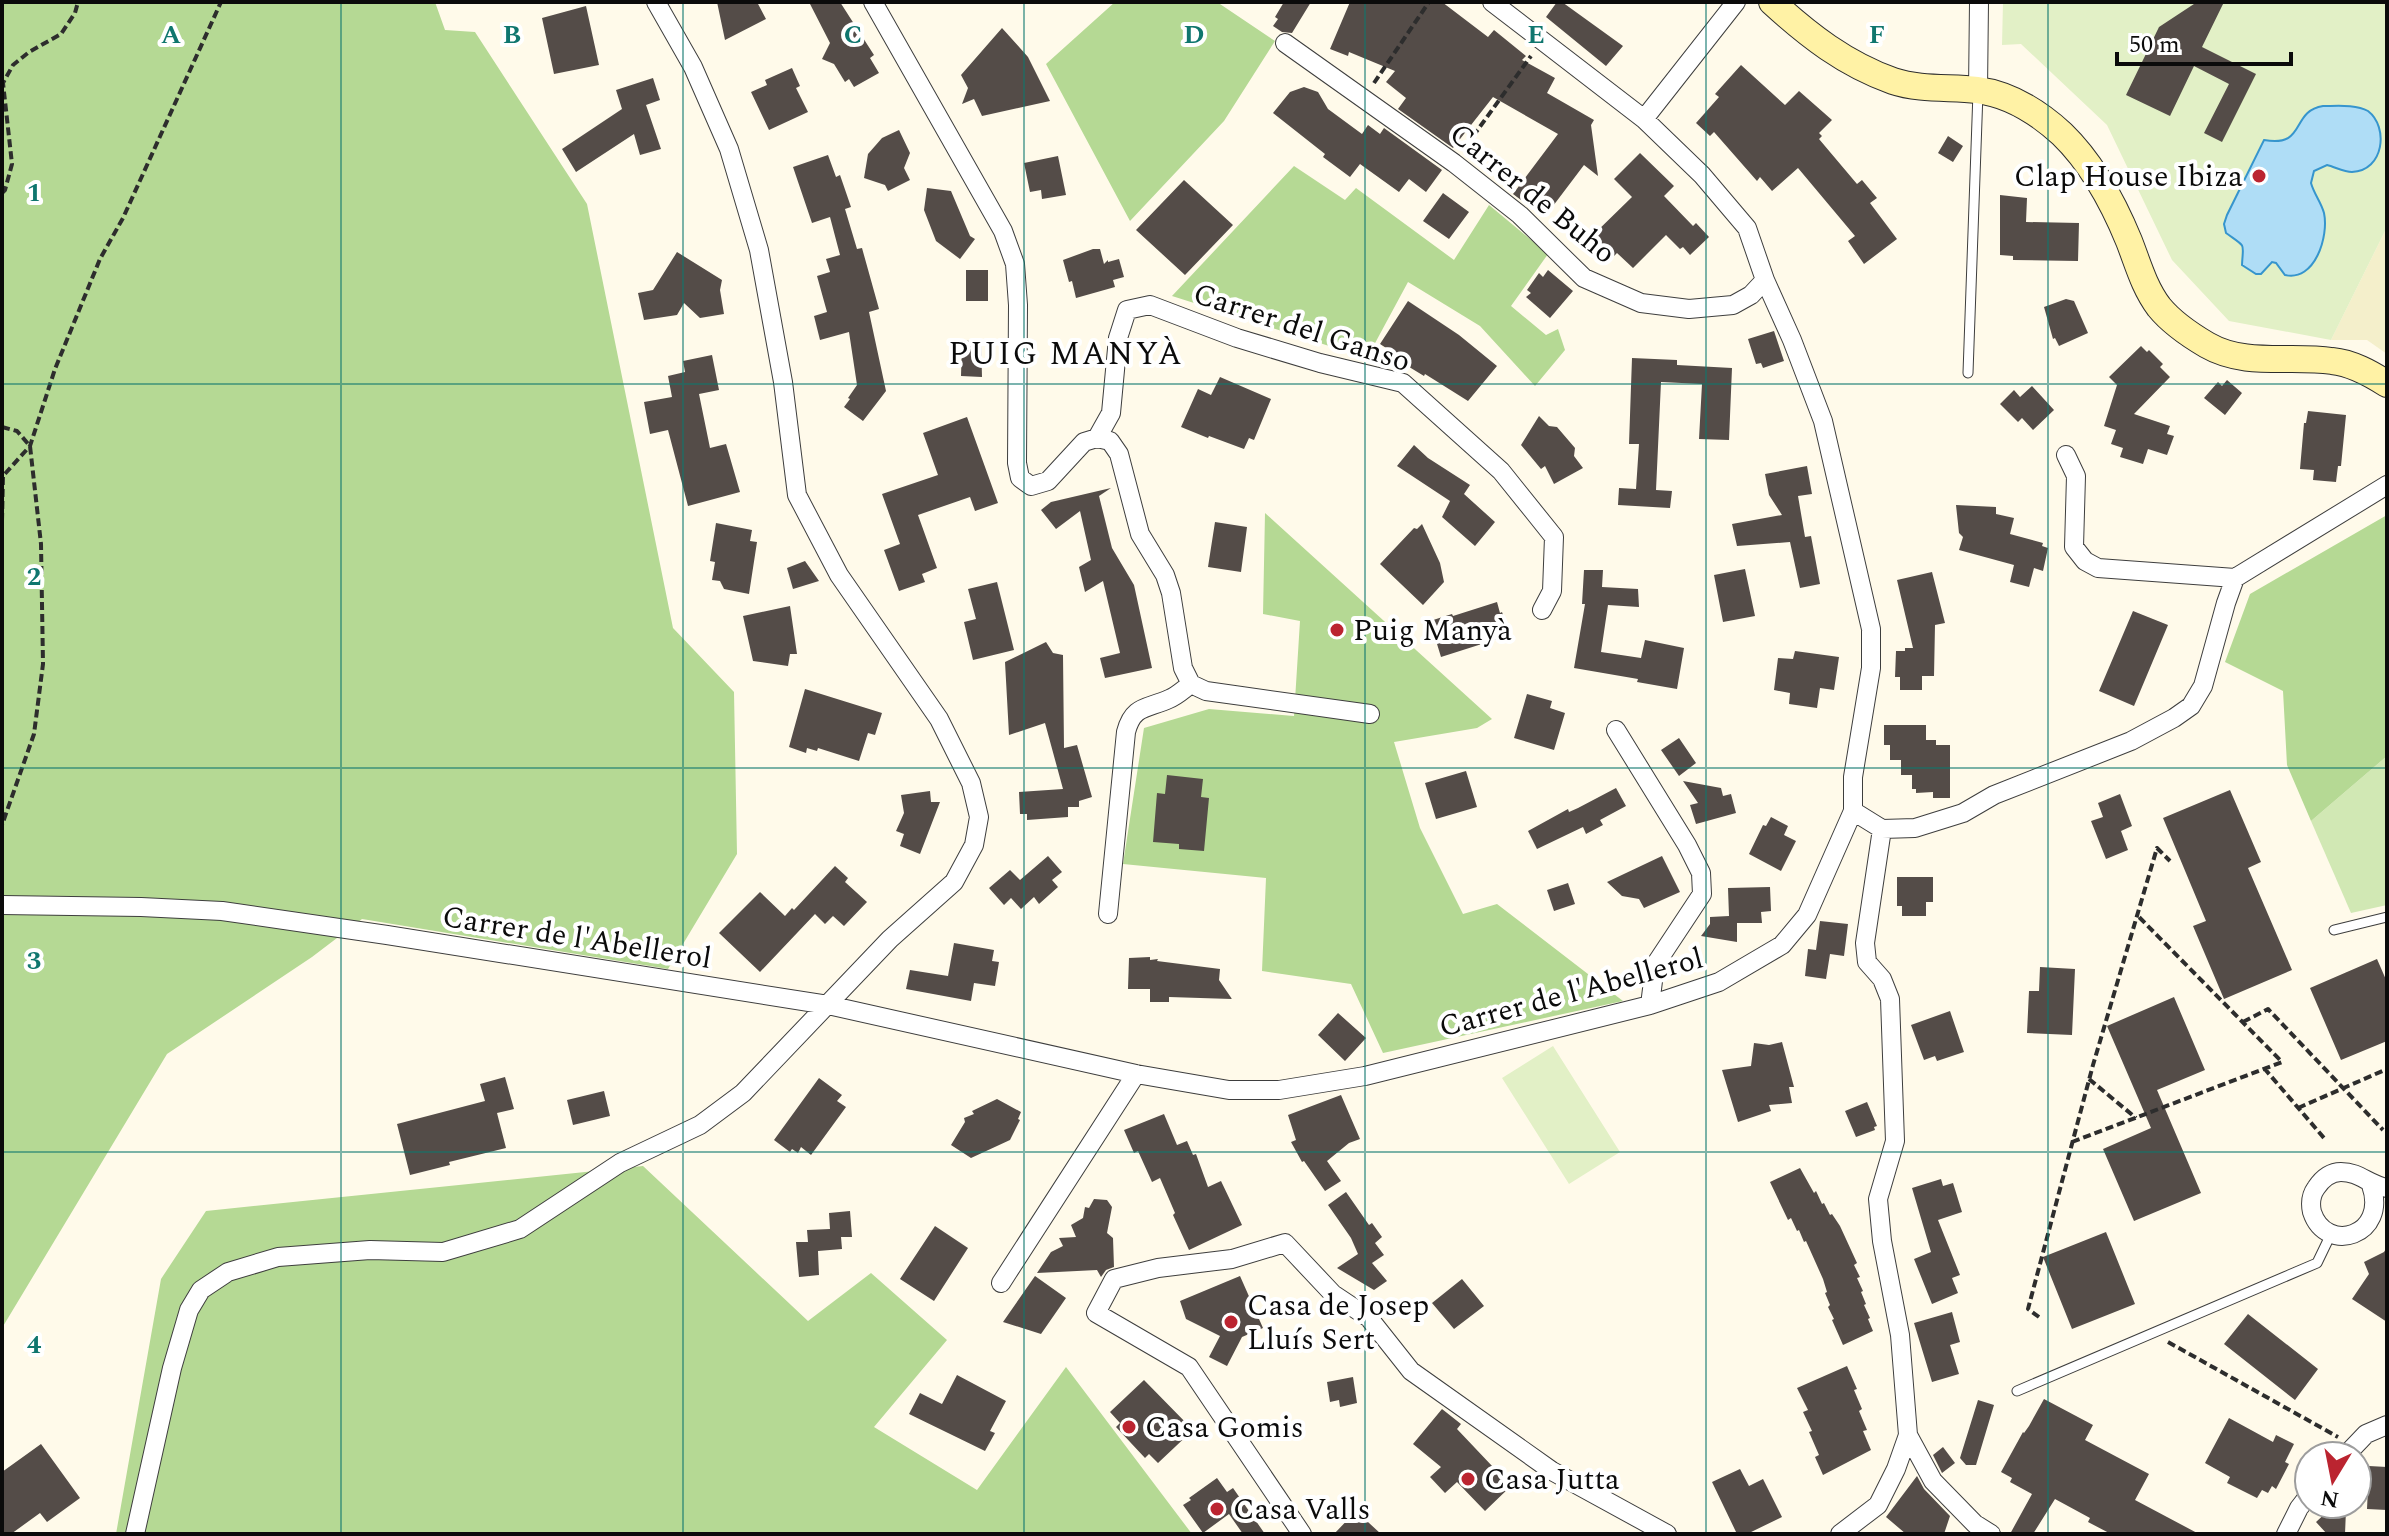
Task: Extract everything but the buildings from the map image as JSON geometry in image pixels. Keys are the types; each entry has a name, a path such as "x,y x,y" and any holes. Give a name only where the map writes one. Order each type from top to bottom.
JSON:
{"street":[{"path":"135,1534 172,1368 189,1310 201,1290 228,1272 278,1257 370,1250 443,1252 520,1229 620,1163 700,1125 743,1093 890,939 954,882 974,845 979,817 971,783 939,719 839,575 797,495 783,382 759,250 729,149 693,67 656,2"},
{"path":"873,2 1003,231 1015,264 1018,305 1017,463 1020,478 1031,486 1048,481 1084,442 1097,438 1110,441 1119,454 1140,534 1165,575 1171,593 1183,668 1191,684 1206,691 1370,714"},
{"name":"Carrer de l'Abellerol","path":"2,905 222,911 828,1005 1136,1074 1229,1090 1279,1090 1365,1076 1650,1005 1719,982 1782,945 1807,915 1853,811 1853,777 1871,668 1871,629 1823,421 1747,228 1702,175 1644,119 1492,2"},
{"path":"1644,119 1736,2"},
{"path":"1772,2 1819,42 1850,62 1894,82 1931,89 1978,90 2007,97 2032,111 2062,135 2089,166 2111,199 2143,281 2160,308 2184,331 2211,347 2255,360 2332,360 2353,365 2387,384"},
{"path":"1978,90 1979,2"},
{"name":"Carrer de Buho","path":"1285,43 1454,163 1520,215 1584,278 1641,303 1689,309 1733,305 1751,295 1765,280"},
{"name":"Carrer del Ganso","path":"1097,438 1111,413 1118,338 1127,310 1150,305 1237,338 1320,363 1403,383 1501,471 1554,537 1552,591 1542,610"},
{"path":"2066,455 2076,476 2074,547 2085,561 2098,568 2235,578 2387,485"},
{"path":"1853,811 1882,829 1915,828 1963,813 1994,795 2131,741 2174,718 2191,706 2203,686 2235,578"},
{"path":"1108,914 1130,717 1173,698 1191,684"},
{"path":"1616,730 1701,873 1702,894 1655,965 1650,1005"},
{"path":"1882,829 1865,943 1867,962 1882,979 1890,999 1895,1141 1878,1199 1882,1241 1900,1335 1908,1435 1933,1481 1975,1524 1991,1534"},
{"path":"1001,1283 1136,1074"},
{"path":"2367,1228 2376,1212 2379,1187 2357,1174 2337,1171 2322,1179 2312,1193 2311,1208 2317,1223 2331,1234 2350,1236 2387,1224"},
{"path":"1302,1534 1189,1367 1096,1313 1114,1279 1158,1268 1232,1259 1285,1243 1333,1294 1369,1318 1411,1371 1552,1471 1667,1534"},
{"path":"2360,1440 2387,1425"},
{"path":"1840,1534 1878,1505 1908,1435"}],"lane":[{"path":"1968,373 1978,90"},
{"path":"2334,930 2387,917"},
{"path":"2017,1391 2317,1263 2331,1234"}],"path":[{"path":"2,193 12,164 3,83 13,65 61,34 75,13 78,2"},
{"path":"2,521 3,476 30,446 55,369 100,259 123,218 221,2"},
{"path":"1363,99 1429,2"},
{"path":"1454,163 1542,41"},
{"path":"2,427 17,431 30,446 41,544 43,664 34,734 2,825"},
{"path":"2039,1317 2028,1309 2089,1079 2157,848 2170,861"},
{"path":"2072,1142 2282,1062 2137,915"},
{"path":"2243,1022 2268,1009 2383,1130"},
{"path":"2264,1068 2324,1138"},
{"path":"2298,1108 2387,1069"},
{"path":"2089,1079 2136,1118"},
{"path":"2152,1333 2331,1440"}],"shaded area":[{"path":"2387,227 2387,354 2367,340 2331,340"}],"green space":[{"path":"2,2 435,2 445,30 475,32 587,204 673,628 734,692 737,854 668,969 362,919 312,957 167,1054 2,1328"},
{"path":"1115,2 1217,2 1275,41 1224,121 1130,221 1046,64"},
{"name":"Clap House Ibiza","path":"2003,2 2387,2 2387,227 2331,340 2229,321 2172,260 2107,125 2021,44 2002,45"},
{"path":"1294,166 1345,200 1356,188 1454,260 1489,205 1548,254 1511,306 1546,335 1558,329 1565,350 1535,386 1480,326 1408,282 1367,358 1172,296"},
{"path":"1265,513 1492,719 1477,728 1394,742 1420,828 1463,914 1497,904 1623,1001 1383,1053 1351,984 1262,971 1266,878 1123,864 1144,728 1209,709 1294,716 1300,621 1263,614"},
{"path":"2387,515 2387,756 2311,821 2287,765 2283,691 2225,662 2250,594"},
{"path":"2387,756 2387,905 2351,913 2311,821"},
{"path":"1553,1046 1620,1152 1569,1184 1502,1078"},
{"path":"643,1166 808,1321 871,1273 947,1340 874,1427 977,1490 1066,1367 1192,1534 116,1534 161,1279 206,1211"}],"water":[{"path":"2323,106 2352,106 2368,111 2375,118 2381,137 2377,156 2363,170 2349,172 2327,165 2314,171 2311,183 2323,209 2325,223 2318,255 2304,272 2295,275 2285,275 2272,262 2261,274 2256,274 2242,265 2242,246 2226,233 2224,224 2227,215 2264,140 2287,139 2306,115"}],"place":[{"name":"Clap House Ibiza","path":"2259,176"},
{"name":"Puig Manyà","path":"1337,630"},
{"name":"Casa de Josep Lluís Sert","path":"1231,1322"},
{"name":"Casa Gomis","path":"1129,1427"},
{"name":"Casa Jutta","path":"1468,1479"},
{"name":"Casa Valls","path":"1217,1509"}],"district":[{"name":"PUIG MANYÀ","path":"1066,353"}]}
